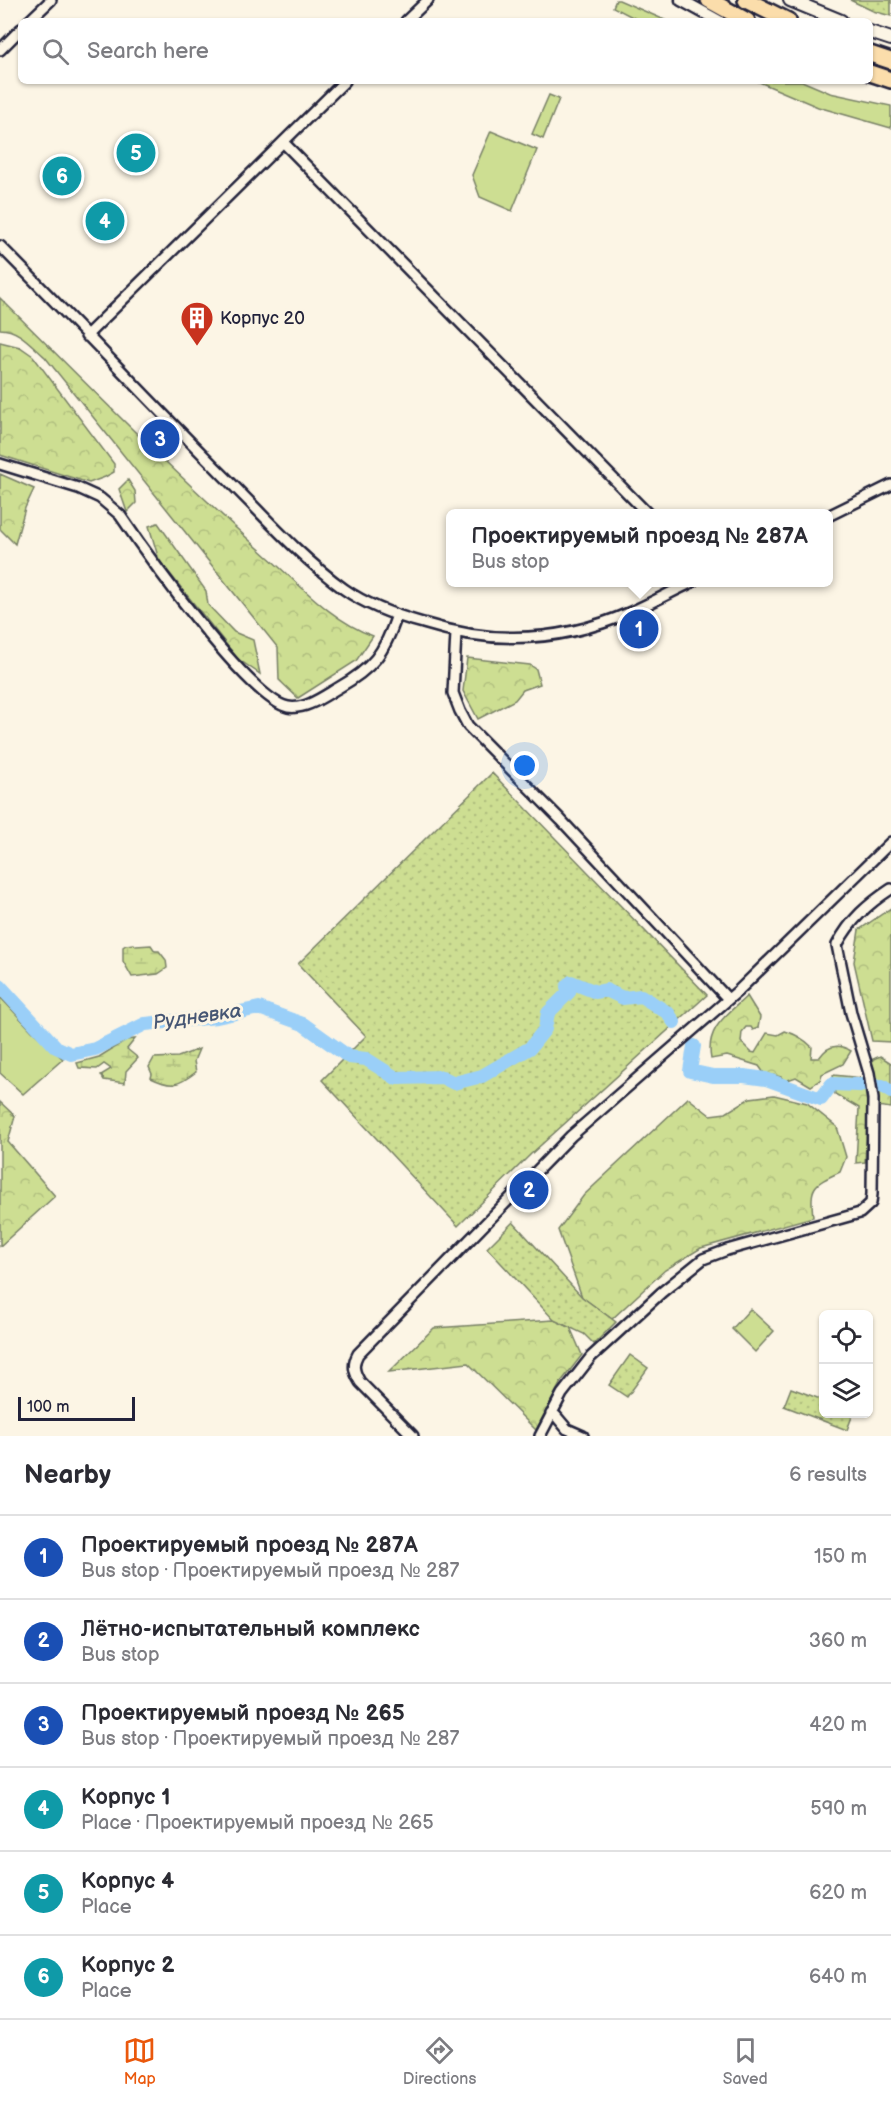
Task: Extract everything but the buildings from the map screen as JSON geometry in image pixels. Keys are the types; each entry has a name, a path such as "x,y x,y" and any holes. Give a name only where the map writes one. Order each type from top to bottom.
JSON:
{"highway":[{"path":"709,0 742,18"},
{"path":"746,0 782,18"},
{"path":"873,55 891,61"}],"main road":[{"path":"790,0 834,18"},
{"path":"873,33 891,39"}],"street":[{"path":"32,18 51,0"},
{"path":"409,18 428,0"},
{"path":"681,0 714,18"},
{"path":"0,50 18,32"},
{"path":"86,336 342,84"},
{"path":"283,142 644,509"},
{"path":"0,246 309,561 346,590 397,615 456,633 490,638 525,637 580,630 629,613 682,587"},
{"path":"0,464 65,484 100,498 120,516 198,621 235,666 275,702 285,706 304,706 362,674 378,656 397,615"},
{"path":"833,514 891,485"},
{"path":"456,633 453,693 468,726 561,820 728,999"},
{"path":"413,1436 355,1374 353,1362 358,1354 571,1136 728,999 891,842"},
{"path":"540,1436 573,1379 602,1346 703,1259 855,1215 871,1203 873,1099 869,1073 851,1013 837,945 846,928 859,913 891,888"},
{"path":"551,1414 556,1416 567,1429 583,1436"}],"green space":[{"path":"616,0 619,0 660,18 634,18 613,7"},
{"path":"850,0 891,0 891,16 873,11"},
{"path":"764,84 809,84 830,93 891,106 891,128 818,107"},
{"path":"549,95 559,99 543,139 532,134"},
{"path":"491,131 537,150 512,211 480,197 472,175"},
{"path":"0,298 233,526 330,612 373,636 356,661 298,698 279,680 278,648 45,357 19,335 0,329"},
{"path":"0,342 20,347 33,356 114,464 114,472 89,483 0,455"},
{"path":"0,474 34,489 25,508 15,544 0,529"},
{"path":"128,480 135,491 136,503 127,512 119,489"},
{"path":"158,523 206,591 208,605 234,632 253,640 260,674 238,659 159,560 149,526"},
{"path":"467,658 530,665 536,669 540,684 523,690 515,700 478,719 463,691"},
{"path":"492,773 707,995 531,1154 458,1226 322,1080 366,1036 298,964"},
{"path":"891,908 891,1042 872,1041 854,962 859,930"},
{"path":"134,944 136,946 151,945 166,960 167,968 158,974 132,977 123,961 123,947"},
{"path":"747,996 760,1017 758,1028 753,1030 751,1027 746,1027 742,1032 741,1042 751,1052 755,1053 767,1033 778,1035 785,1031 800,1037 812,1047 811,1058 819,1058 829,1048 837,1046 851,1051 843,1064 822,1074 820,1080 811,1086 796,1077 785,1081 781,1077 764,1073 759,1066 727,1056 711,1059 710,1048 714,1030 725,1016"},
{"path":"0,997 63,1059 23,1094 0,1073"},
{"path":"135,1039 127,1049 138,1058 126,1071 125,1083 104,1080 101,1075 111,1069 104,1064 97,1069 79,1068 77,1063 99,1057 126,1040"},
{"path":"199,1049 194,1061 196,1072 184,1080 170,1084 151,1078 149,1067 154,1058 178,1057"},
{"path":"880,1056 891,1063 891,1108 877,1106 871,1060"},
{"path":"833,1075 863,1078 868,1109 865,1162 856,1163 859,1108 835,1094"},
{"path":"774,1095 807,1103 837,1127 846,1157 840,1172 824,1180 815,1188 812,1199 813,1217 701,1248 665,1270 612,1319 582,1297 558,1230 584,1195 688,1098 710,1115 726,1113 750,1098"},
{"path":"0,1102 15,1116 8,1142 55,1196 0,1246"},
{"path":"513,1222 582,1297 616,1322 594,1344 584,1334 554,1320 487,1248"},
{"path":"750,1309 774,1331 755,1352 732,1329"},
{"path":"554,1320 570,1327 582,1355 561,1382 536,1430 468,1363 389,1372 434,1328"},
{"path":"630,1355 648,1368 627,1397 609,1385"},
{"path":"791,1388 819,1398 819,1418 852,1418 847,1430 784,1406"}],"waterway":[{"name":"Рудневка","path":"0,986 56,1047 71,1054 95,1049 145,1024 217,1017 259,1008 303,1024 349,1057 366,1059 396,1078 442,1077 454,1083 482,1076 530,1048 545,1029 548,1013 569,992 567,987 571,982 596,992 606,990 623,998 641,996 668,1013 674,1022"},
{"name":"Рудневка","path":"694,1046 690,1071 713,1076 766,1079 821,1099 832,1084 882,1086 891,1092"}],"place":[{"name":"Корпус 4","path":"136,153"},
{"name":"Корпус 2","path":"62,176"},
{"name":"Корпус 1","path":"105,221"},
{"name":"Корпус 20","path":"197,347"},
{"name":"Проектируемый проезд № 265","path":"160,439"},
{"name":"Проектируемый проезд № 287А","path":"639,629"},
{"name":"Лётно-испытательный комплекс","path":"529,1190"}]}
